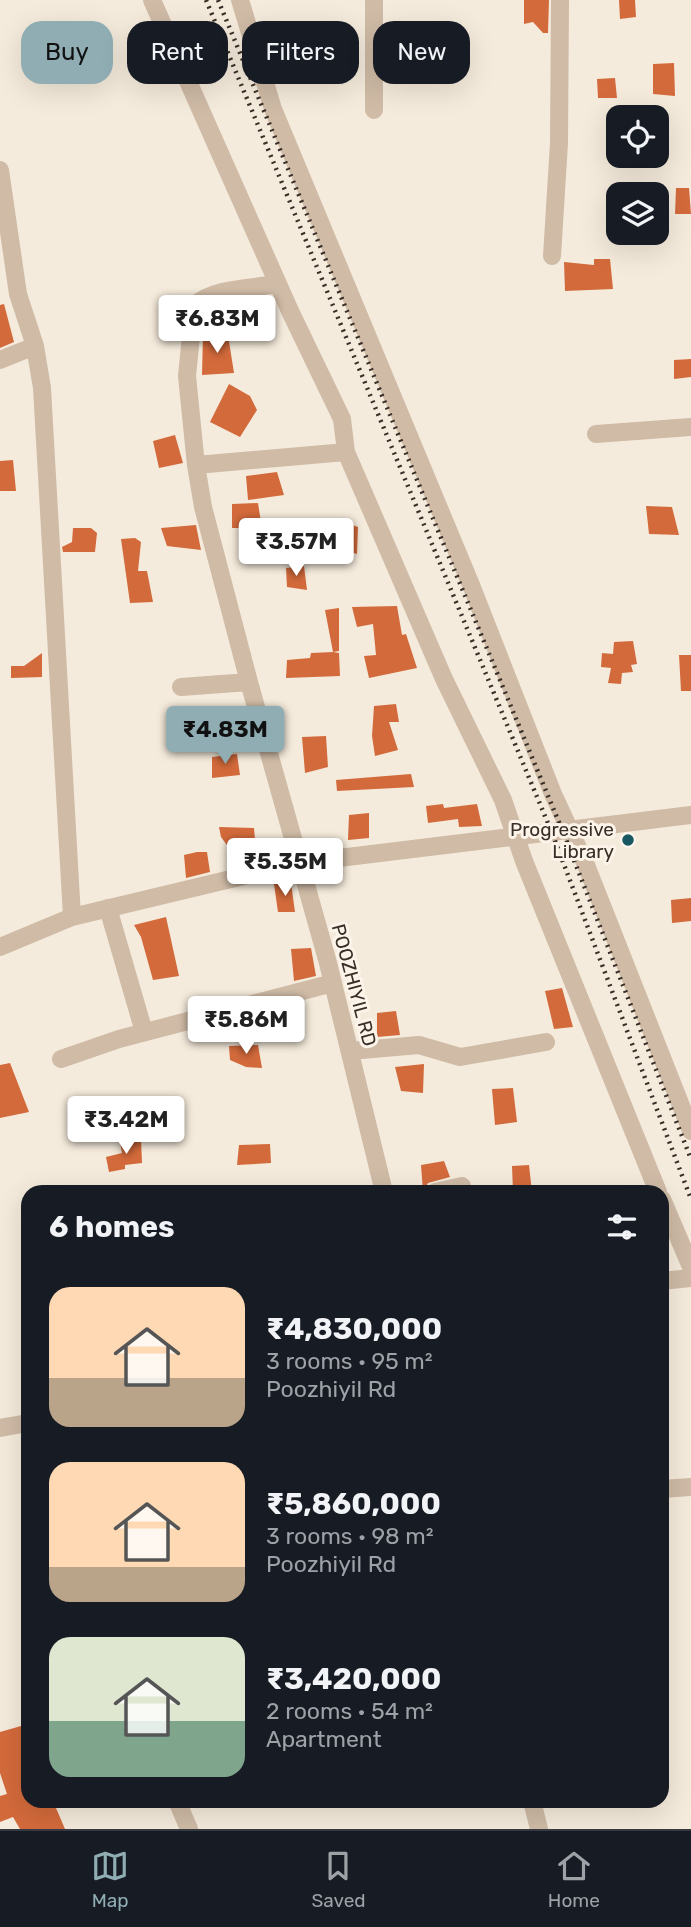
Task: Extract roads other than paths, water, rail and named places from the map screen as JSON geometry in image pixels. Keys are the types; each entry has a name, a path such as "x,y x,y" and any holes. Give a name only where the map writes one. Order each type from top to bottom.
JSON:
{"street":[{"path":"152,0 278,284 342,419 346,452 444,678 480,748 518,838 524,862 655,1185"},
{"path":"240,0 273,109 471,586 553,794 572,832 691,1131"},
{"path":"374,0 374,110"},
{"path":"552,256 559,144 560,0"},
{"path":"1,182 18,294 35,346 42,388 72,917"},
{"name":"POOZHIYIL RD","path":"278,284 215,295 201,299 194,306 187,376 196,465 203,507 248,682 333,983 382,1185"},
{"path":"0,360 35,346"},
{"path":"596,434 691,427"},
{"path":"196,465 346,452"},
{"path":"181,687 248,682"},
{"path":"0,947 72,917 298,863 572,832 691,815"},
{"path":"108,908 144,1032"},
{"path":"61,1059 144,1032 333,983"},
{"path":"349,1051 419,1045 460,1056 546,1042"},
{"path":"669,1216 691,1268"},
{"path":"669,1280 691,1278"},
{"path":"0,1428 21,1424"},
{"path":"669,1489 691,1487"},
{"path":"180,1808 189,1829"},
{"path":"534,1808 539,1829"}],"railway":[{"path":"206,0 552,833 691,1199"},
{"path":"218,0 563,832 691,1159"}],"place":[{"name":"Progressive Library","path":"628,840"}]}
